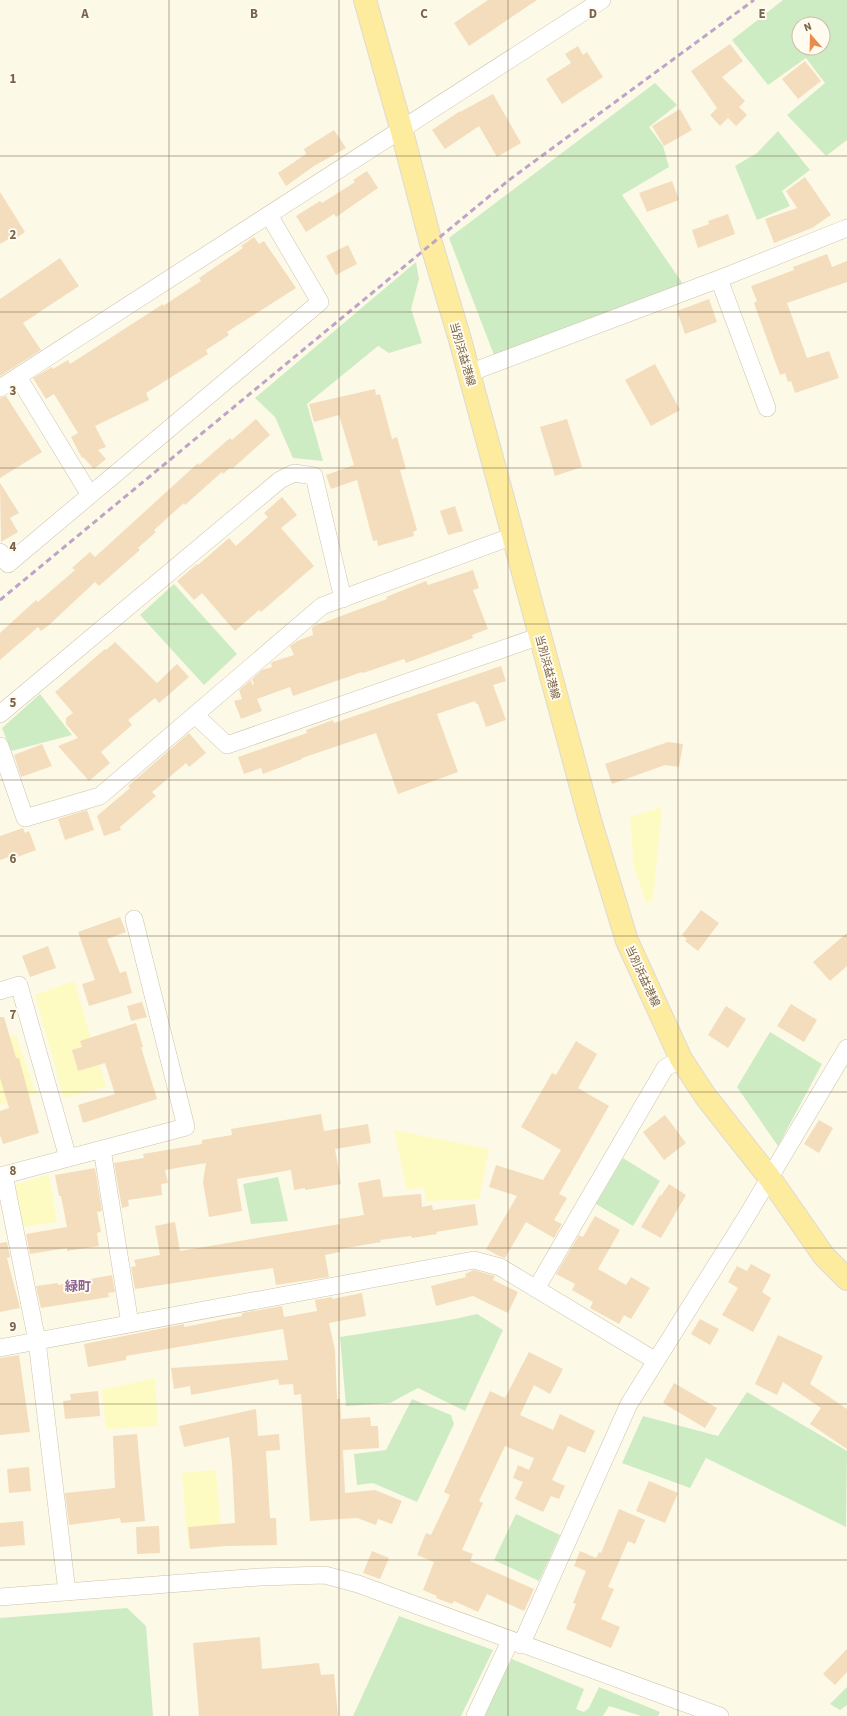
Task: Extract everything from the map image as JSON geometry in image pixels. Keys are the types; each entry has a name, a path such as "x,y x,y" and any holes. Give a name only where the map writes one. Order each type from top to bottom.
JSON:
{"main road":[{"name":"当別浜益港線","path":"365,0 431,243 469,373 590,820 627,941 681,1059 706,1097 768,1177 824,1256 847,1279"}],"street":[{"path":"0,388 401,128 602,0"},
{"path":"0,552 8,564 320,302 269,215"},
{"path":"469,373 719,279 847,228"},
{"path":"719,279 767,408"},
{"path":"18,377 90,495"},
{"path":"0,714 280,480 294,473 314,476 343,598"},
{"path":"0,746 25,818 100,796 322,606 513,536"},
{"path":"195,715 227,745 540,636"},
{"path":"67,1592 37,1341 2,1176 186,1126 134,919"},
{"path":"0,991 19,985 68,1158"},
{"path":"475,1716 516,1643 629,1404 745,1219 768,1177 842,1071 847,1048"},
{"path":"536,1289 665,1068 681,1059"},
{"path":"102,1149 130,1324"},
{"path":"0,1348 474,1260 500,1267 656,1361"},
{"path":"0,1597 259,1577 325,1575 358,1584 516,1643 720,1716"}],"green space":[{"path":"783,0 847,0 847,140 826,156 787,115 825,83 806,58 768,85 732,40"},
{"path":"655,83 677,105 649,127 663,146 669,167 622,195 683,284 494,355 449,238"},
{"path":"778,131 810,170 782,191 790,206 757,220 735,166 757,153"},
{"path":"416,262 419,279 411,309 422,343 389,353 378,346 307,404 323,461 293,458 275,417 255,398"},
{"path":"174,584 237,654 204,685 140,615"},
{"path":"40,694 72,735 11,751 2,728"},
{"path":"770,1032 822,1064 778,1146 737,1087"},
{"path":"623,1158 660,1181 633,1226 596,1204"},
{"path":"278,1177 288,1221 251,1224 243,1184"},
{"path":"477,1314 503,1330 465,1411 418,1388 390,1403 346,1406 340,1337 455,1319"},
{"path":"747,1392 847,1451 846,1527 706,1458 690,1488 622,1463 643,1416 718,1436"},
{"path":"412,1399 451,1415 454,1424 417,1502 373,1483 357,1485 354,1454 386,1450"},
{"path":"516,1514 560,1535 539,1581 494,1560"},
{"path":"127,1608 146,1626 153,1716 0,1716 0,1618"},
{"path":"399,1616 493,1650 461,1716 353,1716"},
{"path":"512,1659 584,1689 576,1709 584,1712 589,1708 599,1687 660,1712 658,1716 641,1716 609,1706 603,1716 483,1716"},
{"path":"847,1687 847,1705 840,1710 830,1704"}],"sand":[{"path":"662,807 653,900 646,903 634,867 630,817"},
{"path":"74,981 106,1087 64,1098 35,995"},
{"path":"16,1035 36,1094 0,1105 0,1041"},
{"path":"394,1130 489,1149 479,1199 426,1201 424,1187 407,1190"},
{"path":"49,1175 57,1222 21,1227 14,1185"},
{"path":"155,1378 158,1426 106,1429 102,1390"},
{"path":"216,1470 222,1544 188,1546 182,1473"}],"building":[{"path":"488,0 537,0 469,46 454,23"},
{"path":"730,44 743,61 722,77 745,101 739,107 747,115 736,126 728,118 720,126 710,115 717,108 691,71"},
{"path":"578,46 583,55 587,52 603,77 562,104 546,79 571,63 565,54"},
{"path":"805,61 821,81 798,99 782,79"},
{"path":"493,94 521,143 497,157 479,126 445,149 432,130 460,111"},
{"path":"680,109 692,130 664,146 652,126"},
{"path":"334,130 346,148 314,166 286,186 278,173 306,154 304,149"},
{"path":"367,171 378,188 336,217 334,214 306,232 296,216 320,201 322,203 355,182 353,180"},
{"path":"805,177 831,215 812,228 774,243 765,219 797,208 786,191"},
{"path":"672,181 679,200 647,212 639,193"},
{"path":"0,192 25,232 12,241 10,238 0,244"},
{"path":"728,214 735,234 698,248 692,230 709,224 708,221"},
{"path":"254,237 259,244 264,241 296,288 227,332 229,335 206,350 208,354 146,393 149,400 95,426 106,447 98,450 106,459 94,469 83,457 82,458 71,437 78,433 54,394 46,399 33,378 68,360 70,364 163,304 163,306 201,281 199,278 243,248 241,246"},
{"path":"348,245 357,264 336,275 326,256"},
{"path":"827,254 832,267 847,261 847,282 787,303 807,358 829,351 839,378 795,393 791,381 788,382 785,373 780,375 754,303 757,301 751,286 794,270 793,267"},
{"path":"60,258 79,286 23,323 41,350 0,376 0,299"},
{"path":"709,299 717,322 685,334 677,311"},
{"path":"655,364 680,410 651,426 625,380"},
{"path":"375,389 376,395 380,394 392,439 397,437 406,469 400,470 417,530 413,532 414,536 378,546 377,540 373,541 357,480 331,489 326,475 354,465 339,415 314,422 309,404"},
{"path":"6,396 42,452 0,478 0,398"},
{"path":"256,419 270,435 232,469 231,467 223,474 222,472 185,505 184,503 154,530 156,532 138,548 140,550 99,586 95,582 49,625 41,631 38,627 0,660 0,633 36,600 38,602 75,570 72,568 90,552 95,557 198,463 199,465 230,438 232,440"},
{"path":"567,419 582,467 555,476 540,427"},
{"path":"0,483 19,513 10,518 18,532 1,542"},
{"path":"282,497 297,515 281,528 314,566 261,612 259,610 235,631 202,593 194,600 177,581 229,538 236,546 268,517 264,513"},
{"path":"455,506 463,531 448,535 440,511"},
{"path":"473,570 479,588 473,590 488,629 472,635 473,638 406,663 404,659 293,696 290,687 257,699 262,711 241,719 234,701 242,699 239,690 251,680 252,685 254,684 252,679 262,670 272,667 272,662 294,655 290,646 297,641 313,635 312,628 314,626 387,599 386,597 426,581 428,585"},
{"path":"115,642 157,683 177,664 189,677 159,703 155,698 128,720 132,725 101,752 110,763 89,781 58,746 78,738 66,724 66,718 73,713 55,692"},
{"path":"501,666 506,681 493,685 506,720 486,727 478,704 476,704 475,701 437,714 458,772 398,794 376,733 302,758 263,774 261,768 244,774 238,757 307,733 306,730 333,720 334,723"},
{"path":"189,733 206,753 189,767 186,763 152,792 156,796 120,827 121,830 104,836 97,816 130,788 128,786"},
{"path":"668,742 683,744 679,767 665,765 612,784 605,764"},
{"path":"42,744 52,766 21,777 14,755"},
{"path":"87,810 94,830 65,840 58,819"},
{"path":"23,828 25,833 29,831 36,850 12,859 11,856 0,860 0,836"},
{"path":"701,910 719,923 698,951 685,941 687,939 682,935"},
{"path":"120,917 126,932 107,939 120,973 126,971 132,993 89,1006 82,984 95,980 78,932"},
{"path":"847,933 847,966 830,981 813,962"},
{"path":"48,946 56,968 30,977 22,956"},
{"path":"142,1002 147,1017 131,1021 127,1006"},
{"path":"791,1004 817,1020 804,1042 777,1026"},
{"path":"726,1006 746,1019 728,1048 708,1035"},
{"path":"0,1017 4,1017 16,1058 19,1058 39,1133 3,1144 0,1135 0,1111 9,1108 0,1078"},
{"path":"136,1023 143,1047 141,1047 157,1099 83,1123 78,1105 115,1094 105,1063 78,1071 72,1050 82,1047 80,1041"},
{"path":"576,1041 597,1054 578,1088 609,1106 559,1194 567,1198 554,1220 562,1224 554,1238 526,1222 505,1258 499,1256 486,1249 517,1196 489,1187 496,1165 543,1180 561,1150 521,1127 552,1073 556,1075"},
{"path":"321,1114 324,1131 368,1124 371,1143 335,1149 341,1184 305,1190 305,1188 294,1190 291,1170 237,1179 242,1211 209,1217 203,1182 206,1163 165,1170 168,1183 161,1184 162,1195 128,1200 129,1206 122,1208 114,1163 144,1158 143,1154 202,1144 202,1140 232,1135 231,1129"},
{"path":"665,1115 686,1143 664,1160 643,1132"},
{"path":"819,1120 833,1128 819,1153 804,1144"},
{"path":"95,1168 102,1211 97,1212 101,1232 97,1233 99,1246 67,1251 67,1248 30,1254 26,1234 67,1227 55,1175"},
{"path":"380,1179 383,1197 421,1194 422,1207 432,1205 433,1210 475,1204 478,1225 436,1232 437,1234 412,1238 411,1236 380,1240 381,1242 340,1249 340,1252 325,1255 329,1277 276,1285 273,1268 135,1289 131,1267 136,1266 134,1260 160,1255 155,1226 175,1222 180,1251 340,1224 339,1219 364,1215 358,1183"},
{"path":"669,1184 686,1195 661,1238 641,1227 660,1195 661,1196"},
{"path":"595,1216 620,1230 598,1269 626,1285 631,1277 650,1288 631,1319 624,1315 619,1324 590,1308 593,1302 572,1290 575,1284 556,1274 579,1235 583,1237"},
{"path":"7,1242 10,1257 7,1258 20,1308 0,1312 0,1243"},
{"path":"751,1264 771,1275 762,1292 771,1298 753,1332 722,1315 738,1288 728,1282 737,1266 747,1271"},
{"path":"474,1270 495,1276 493,1280 518,1292 508,1313 473,1296 436,1306 431,1286 466,1277 465,1274"},
{"path":"112,1275 115,1292 108,1293 109,1297 41,1308 36,1286 58,1283 58,1285"},
{"path":"362,1293 366,1316 329,1323 335,1350 337,1399 340,1399 341,1419 370,1417 371,1426 378,1426 379,1448 343,1450 345,1493 375,1490 402,1501 392,1524 378,1519 376,1525 357,1518 310,1521 301,1394 294,1395 293,1384 279,1385 278,1379 191,1395 190,1386 174,1389 171,1368 288,1360 283,1329 126,1356 126,1360 88,1367 84,1344 184,1324 184,1327 242,1316 242,1313 282,1306 284,1317 317,1311 315,1300 332,1297 332,1299"},
{"path":"700,1319 719,1329 710,1345 691,1334"},
{"path":"778,1335 823,1356 810,1384 847,1409 847,1449 810,1424 821,1408 783,1382 777,1395 755,1384"},
{"path":"529,1352 563,1369 550,1394 534,1385 520,1415 553,1430 560,1414 595,1431 585,1453 568,1446 552,1480 565,1486 559,1499 551,1496 543,1512 515,1499 523,1482 513,1478 518,1465 529,1470 534,1458 505,1446 479,1501 483,1503 462,1550 473,1554 470,1561 534,1589 524,1611 487,1594 478,1612 454,1601 452,1604 436,1598 437,1596 423,1590 434,1562 417,1555 426,1533 431,1535 450,1495 444,1492 490,1391 505,1398"},
{"path":"19,1355 30,1432 0,1435 0,1358"},
{"path":"674,1383 717,1408 705,1428 663,1403"},
{"path":"98,1391 100,1416 65,1419 63,1401 71,1400 70,1394"},
{"path":"256,1409 258,1436 279,1434 280,1450 266,1451 270,1518 276,1518 277,1545 226,1546 190,1549 188,1527 235,1523 232,1463 229,1437 184,1447 179,1426"},
{"path":"137,1434 145,1521 121,1523 120,1518 69,1525 65,1493 115,1488 113,1436"},
{"path":"29,1467 31,1491 9,1493 7,1469"},
{"path":"649,1481 678,1493 665,1523 636,1511"},
{"path":"619,1509 645,1520 635,1544 628,1541 608,1587 614,1589 601,1619 620,1627 611,1648 566,1629 576,1604 573,1603 586,1571 574,1566 580,1551 596,1558 599,1552 601,1553"},
{"path":"23,1521 25,1545 0,1547 0,1523"},
{"path":"159,1526 160,1553 137,1554 136,1527"},
{"path":"372,1551 389,1558 380,1579 363,1573"},
{"path":"260,1637 262,1669 319,1663 321,1675 334,1674 338,1716 199,1716 193,1643"},
{"path":"847,1649 847,1672 835,1685 823,1674"}],"railway":[{"path":"0,600 509,180 754,0"}],"district":[{"name":"緑町","path":"78,1286"}]}
